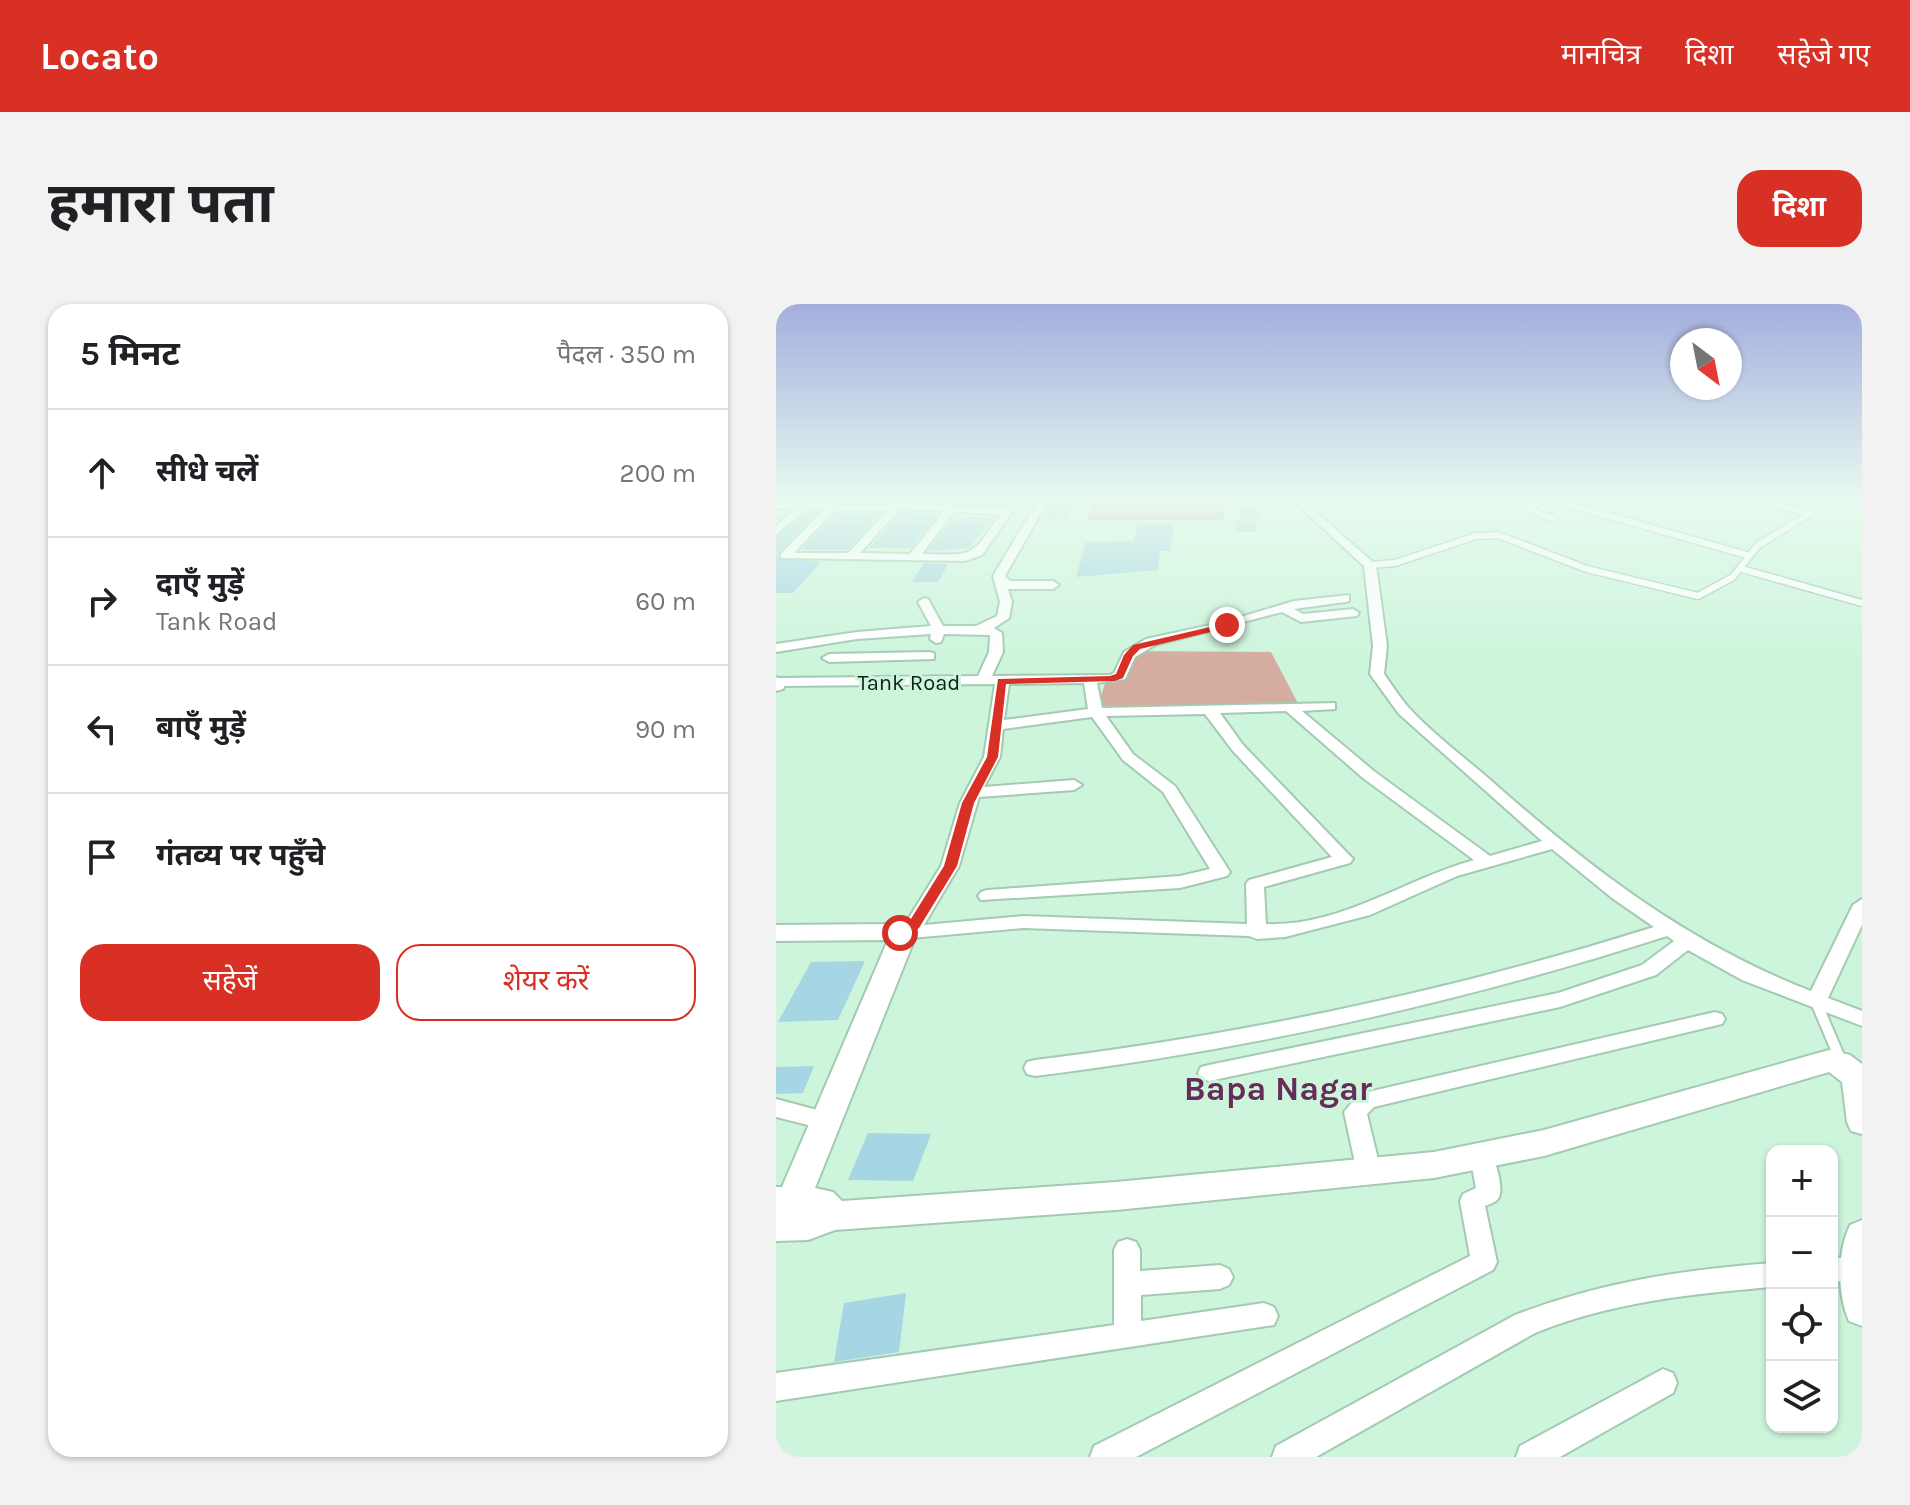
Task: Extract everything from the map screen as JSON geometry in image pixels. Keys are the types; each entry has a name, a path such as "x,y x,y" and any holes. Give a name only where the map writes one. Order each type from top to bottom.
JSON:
{"street":[{"path":"789,551 785,556 850,558 974,556 978,551"},
{"path":"850,558 857,551"},
{"path":"913,558 919,551"},
{"path":"977,630 1003,618 1006,602 999,574 1013,551"},
{"path":"1354,551 1370,565 1380,646 1377,674 1404,711 1554,843 1678,935 1766,983 1862,1019"},
{"path":"1000,580 1011,585 1053,585"},
{"path":"987,896 1180,882 1221,872 1169,789 1128,757 1096,712 1090,681 1120,676 1129,655 1137,647 1283,608 1345,598"},
{"path":"917,682 939,630 924,602"},
{"path":"1283,608 1301,618 1353,613"},
{"path":"776,648 840,636 939,630 996,633 996,652 983,681"},
{"path":"817,682 840,636"},
{"path":"829,658 929,656"},
{"path":"900,933 914,925 944,879 974,793 992,757 1002,681"},
{"name":"Tank Road","path":"777,683 1090,681"},
{"path":"995,726 1096,712 1330,706"},
{"path":"1289,707 1369,775 1486,861"},
{"path":"1210,710 1238,748 1344,859 1255,884 1257,933"},
{"path":"974,793 1074,785"},
{"path":"776,933 900,933 1023,922 1257,933 1298,929 1336,920 1451,872 1554,843"},
{"path":"1816,1002 1862,905"},
{"path":"900,933 901,944 782,1221 808,1225 835,1216 1116,1196 1369,1172 1482,1157 1633,1119 1835,1061 1854,1072 1860,1083 1862,1122"},
{"path":"1035,1068 1135,1057 1255,1036 1678,935"},
{"path":"1209,1073 1560,1000 1649,970 1678,935"},
{"path":"1369,1172 1355,1112 1367,1100 1715,1019"},
{"path":"776,1108 824,1120"},
{"path":"1105,1457 1484,1262 1472,1201 1489,1193 1482,1157"},
{"path":"1127,1250 1128,1336"},
{"path":"1851,1258 1862,1309"},
{"path":"1287,1457 1525,1324 1563,1308 1643,1288 1766,1276"},
{"path":"1128,1284 1220,1277"},
{"path":"776,1387 1264,1316"},
{"path":"1531,1457 1663,1383"}],"lane":[{"path":"1370,565 1395,563 1435,551"},
{"path":"1542,551 1600,573 1688,595 1711,592 1742,569 1747,555 1753,551"},
{"path":"1733,551 1747,555"},
{"path":"1742,569 1862,603"},
{"path":"1816,1002 1835,1061"}],"shaded area":[{"path":"1133,651 1271,652 1300,707 1210,711 1097,707 1107,678 1120,676"}],"building":[{"path":"776,551 780,551 778,558 821,562 793,593 776,593"},
{"path":"1083,551 1171,551 1160,551 1158,570 1076,577"},
{"path":"924,563 948,564 938,582 912,582"},
{"path":"865,961 838,1020 778,1022 811,962"},
{"path":"814,1066 803,1093 776,1094 776,1067"},
{"path":"868,1133 931,1134 913,1181 848,1180"},
{"path":"906,1293 899,1352 834,1362 844,1303"}],"district":[{"name":"Bapa Nagar","path":"1278,1088"}],"route":[{"path":"900,933 914,925 937,892 950,866 968,803 992,757 997,700 1002,681 1111,679 1120,676 1129,655 1137,647 1227,625"}]}
